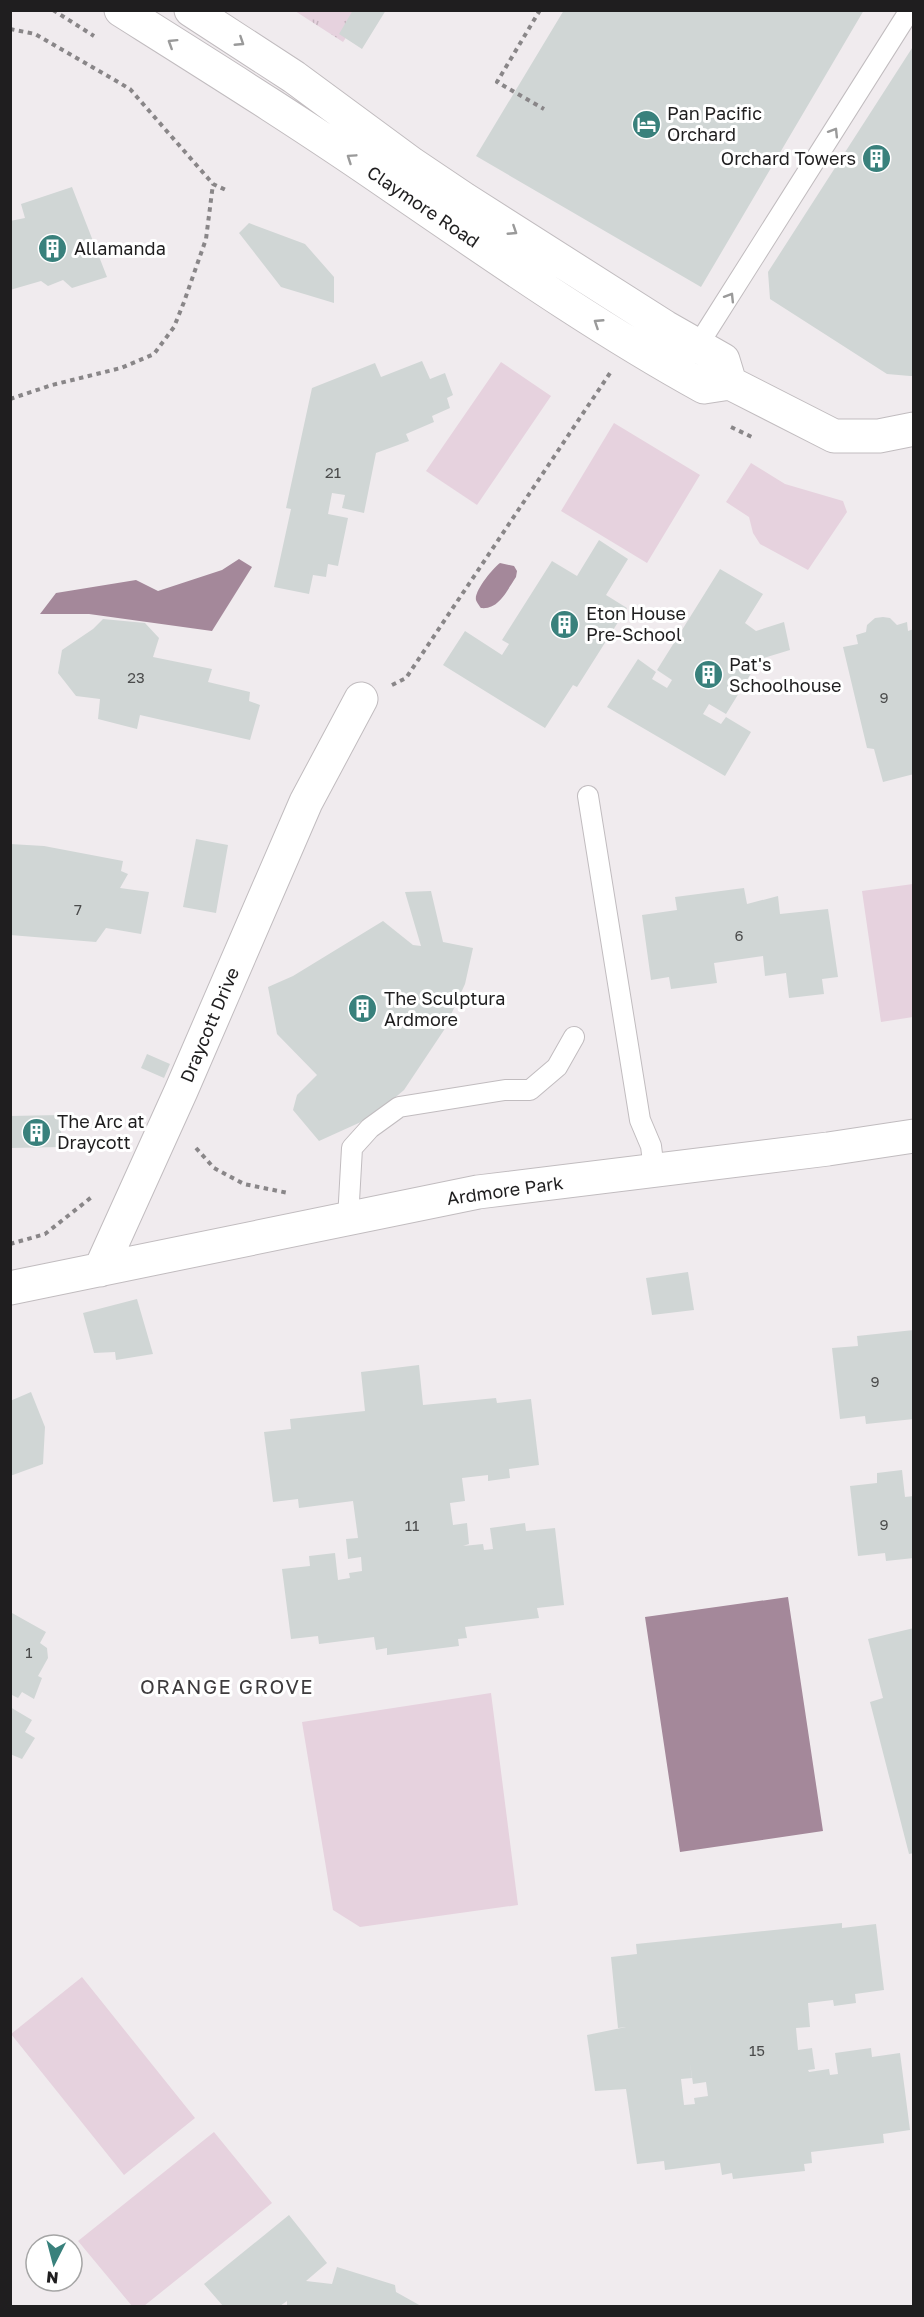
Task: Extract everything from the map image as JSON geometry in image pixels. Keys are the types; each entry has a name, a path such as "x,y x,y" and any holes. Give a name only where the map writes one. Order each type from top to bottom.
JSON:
{"street":[{"name":"Claymore Road","path":"121,10 307,128 451,227 629,344 704,387 730,382 723,360 464,199 412,164 294,77 191,10"},
{"path":"730,382 834,436 879,436 914,429"},
{"name":"Draycott Drive","path":"100,1270 185,1084 306,802 361,699"},
{"name":"Ardmore Park","path":"100,1270 478,1192 828,1149 914,1136"},
{"path":"10,1288 100,1270"}],"lane":[{"path":"680,374 910,10"},
{"path":"588,796 640,1120 651,1146 654,1170"},
{"path":"348,1219 352,1148 370,1128 399,1107 506,1090 530,1090 556,1067 574,1037"}],"path":[{"path":"540,10 497,82 544,110"},
{"path":"10,29 35,34 130,89 213,184 228,191"},
{"path":"10,399 52,385 121,368 154,354 174,327 206,239 213,184"},
{"path":"361,699 406,678 629,344"},
{"path":"195,1147 214,1168 244,1184 294,1194"},
{"path":"10,1244 45,1234 74,1212"}],"green space":[{"path":"295,11 364,11 343,42"},
{"path":"501,362 551,396 477,505 426,471"},
{"path":"614,423 700,475 647,563 561,511"},
{"path":"751,463 785,484 843,501 847,512 808,570 760,544 753,533 749,517 726,502"},
{"path":"913,884 913,1017 881,1022 862,891"},
{"path":"491,1693 518,1905 360,1927 333,1910 302,1722"},
{"path":"82,1977 195,2118 124,2175 11,2034"},
{"path":"214,2132 272,2203 144,2306 132,2306 84,2248 84,2236"}],"shaded area":[{"path":"239,559 252,567 212,631 89,614 40,614 56,593 136,580 158,591 222,570"},
{"path":"500,563 514,566 517,571 516,577 498,602 493,606 481,608 476,600 478,591"},
{"path":"788,1597 823,1831 680,1852 645,1617"}],"building":[{"path":"353,10 386,10 362,49 339,34"},
{"name":"Pan Pacific Orchard","path":"564,10 864,10 701,287 476,156"},
{"name":"Orchard Towers","path":"914,45 914,376 910,376 887,374 770,299 768,272"},
{"name":"Allamanda","path":"72,187 107,277 72,288 63,280 48,286 41,281 10,290 10,221 25,218 21,204"},
{"path":"249,223 305,244 334,277 334,303 281,287 239,233"},
{"path":"422,361 430,379 445,373 453,395 447,398 450,408 432,416 434,422 406,434 409,441 376,453 364,513 342,508 345,495 332,493 328,514 348,518 338,566 328,564 326,577 313,575 309,594 274,587 291,509 286,508 312,388 375,363 381,377"},
{"path":"599,540 628,559 606,595 627,608 577,687 573,685 545,728 443,665 465,631 502,655 509,644 502,640 552,561 577,576"},
{"name":"Pat's Schoolhouse","path":"720,569 763,594 745,623 756,631 784,622 790,650 760,659 726,714 709,704 703,714 721,724 726,717 751,732 725,776 607,707 638,659 656,672 652,679 667,688 672,680 657,670"},
{"path":"875,618 890,618 897,625 907,622 908,631 914,629 914,774 883,782 874,749 867,748 843,647 858,644 856,635 866,632 867,625"},
{"path":"103,619 145,623 159,638 153,657 212,669 208,682 250,692 249,701 260,705 250,740 140,715 137,729 98,719 100,699 76,696 58,673 62,650 93,629"},
{"path":"196,839 228,845 216,913 183,907"},
{"path":"10,844 44,846 123,861 121,871 128,874 120,888 149,892 141,934 106,928 96,942 10,935"},
{"path":"744,888 747,904 778,896 780,914 828,909 838,977 822,979 824,994 789,998 786,973 765,976 763,956 714,963 717,983 671,989 669,977 651,980 642,915 677,910 675,897"},
{"name":"The Sculptura Ardmore","path":"431,891 443,942 473,948 465,984 444,1030 404,1090 372,1117 319,1141 293,1110 297,1095 317,1075 277,1034 268,987 293,976 383,921 413,945 421,946 405,892"},
{"path":"147,1054 170,1064 164,1078 141,1068"},
{"name":"The Arc at Draycott","path":"60,1115 62,1147 10,1148 10,1116"},
{"path":"688,1272 694,1310 652,1315 646,1278"},
{"path":"137,1299 153,1354 116,1360 115,1352 94,1353 83,1313"},
{"path":"914,1330 914,1419 866,1424 865,1416 840,1419 832,1348 858,1346 857,1336"},
{"path":"419,1365 423,1405 496,1398 497,1403 531,1399 539,1465 509,1469 510,1478 488,1481 488,1475 462,1478 465,1501 450,1503 453,1525 467,1523 469,1544 463,1546 483,1544 484,1550 493,1549 490,1528 525,1523 526,1531 555,1528 564,1605 537,1608 539,1618 465,1627 467,1638 458,1639 459,1646 387,1655 387,1648 376,1650 374,1637 319,1644 318,1636 291,1639 282,1569 310,1566 309,1556 335,1553 338,1580 350,1578 349,1573 362,1571 361,1557 348,1559 346,1539 358,1538 353,1501 299,1508 298,1499 273,1502 264,1432 291,1429 290,1419 365,1411 361,1372"},
{"path":"31,1392 45,1427 43,1464 10,1476 10,1401"},
{"path":"902,1470 905,1497 914,1496 914,1558 886,1561 885,1553 858,1556 850,1486 877,1483 877,1473"},
{"path":"12,1613 46,1632 40,1643 47,1648 48,1658 38,1676 42,1678 34,1699 22,1692 18,1698 10,1694 10,1616"},
{"path":"914,1628 914,1853 909,1854 870,1702 883,1698 868,1639"},
{"path":"10,1707 32,1720 25,1732 35,1738 22,1759 10,1754"},
{"path":"842,1923 842,1928 876,1924 884,1990 855,1994 856,2003 834,2006 833,2000 808,2003 810,2027 796,2028 798,2050 812,2048 815,2069 808,2070 809,2072 829,2069 830,2075 838,2074 835,2053 871,2048 872,2057 900,2053 910,2130 883,2134 884,2143 811,2152 812,2163 804,2164 805,2171 733,2179 732,2173 722,2175 720,2163 665,2170 664,2161 637,2164 626,2089 595,2091 587,2035 626,2027 618,2028 611,1957 637,1954 636,1944","holes":["690,2063 693,2084 706,2082 708,2096 694,2098 695,2104 684,2105 681,2079 692,2078"]},
{"path":"289,2215 327,2263 306,2281 332,2284 337,2267 395,2285 396,2292 421,2306 287,2306 287,2301 280,2306 223,2306 204,2284"}],"place":[{"name":"Pan Pacific Orchard","path":"646,124"},
{"name":"Orchard Towers","path":"877,159"},
{"name":"Allamanda","path":"53,249"},
{"name":"Eton House Pre-School","path":"565,624"},
{"name":"Pat's Schoolhouse","path":"708,675"},
{"name":"The Sculptura Ardmore","path":"363,1009"},
{"name":"The Arc at Draycott","path":"36,1132"}],"district":[{"name":"ORANGE GROVE","path":"227,1687"}]}
